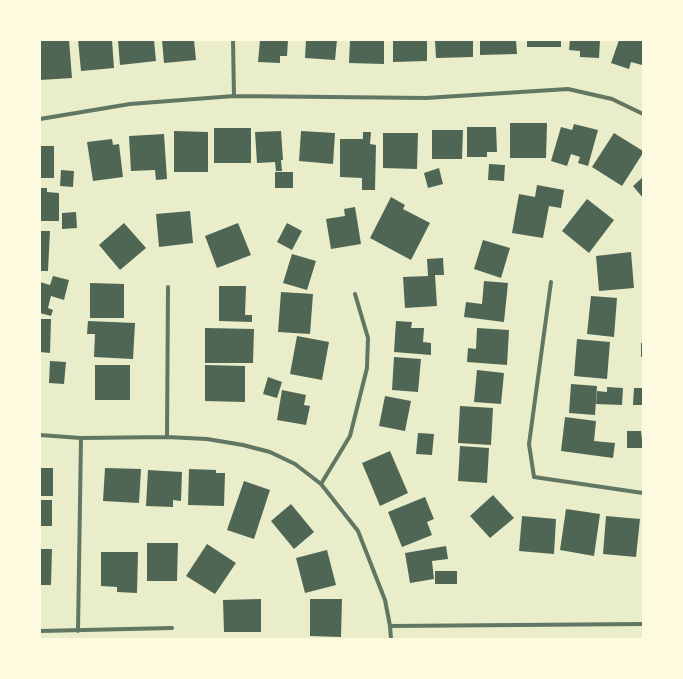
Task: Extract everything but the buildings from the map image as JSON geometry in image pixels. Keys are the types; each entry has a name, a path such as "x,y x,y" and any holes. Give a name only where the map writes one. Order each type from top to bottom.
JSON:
{"street":[{"path":"232,40 234,96"},
{"path":"40,119 130,104 234,96 426,98 568,89 612,99 643,114"},
{"path":"551,282 529,444 534,477 643,493"},
{"path":"167,437 168,287"},
{"path":"321,484 350,436 367,368 368,338 354,294"},
{"path":"40,435 81,438 167,437 207,439 243,445 270,452 295,464 321,484 358,531 385,600 391,639"},
{"path":"78,631 81,438"},
{"path":"390,626 643,624"},
{"path":"40,631 172,628"}]}
